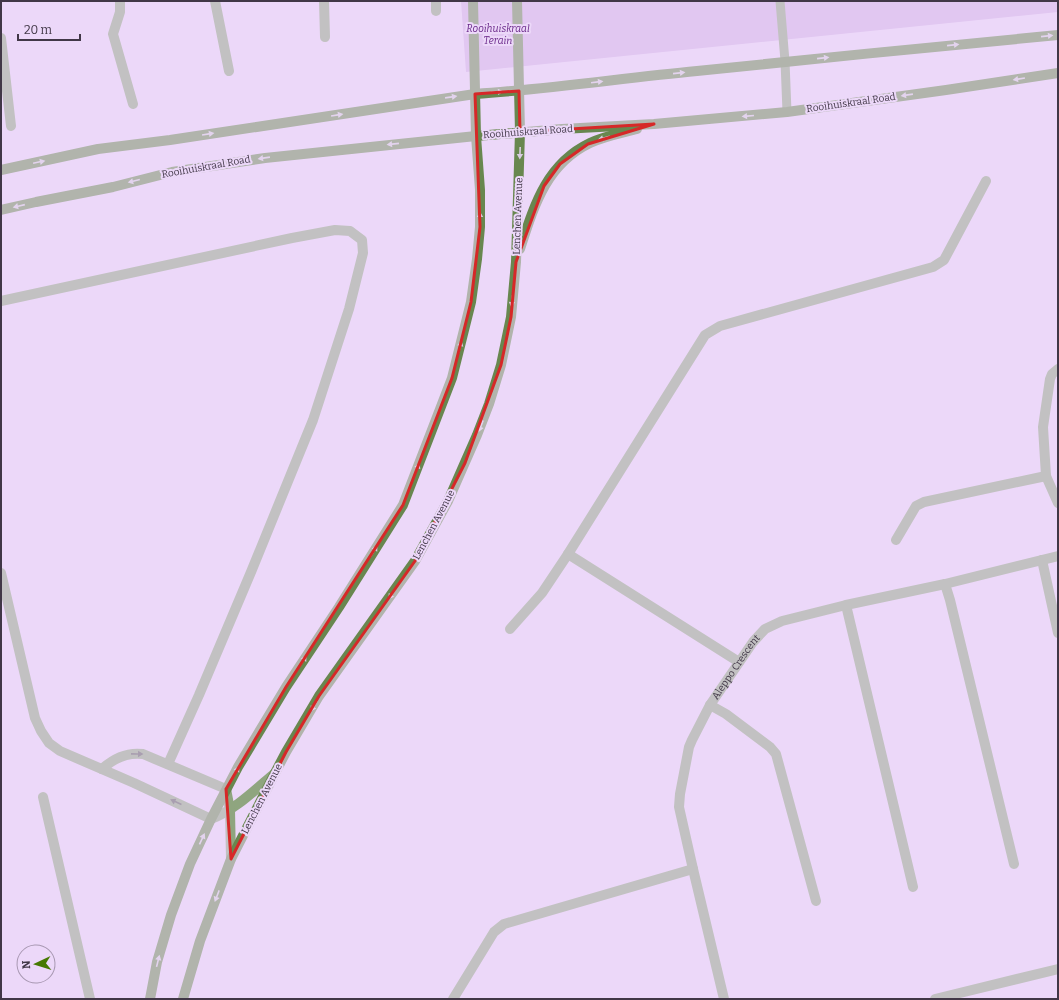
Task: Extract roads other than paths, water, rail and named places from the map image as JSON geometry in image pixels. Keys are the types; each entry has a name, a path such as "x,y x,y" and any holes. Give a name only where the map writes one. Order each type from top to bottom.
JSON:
{"main road":[{"path":"150,999 158,962 171,915 190,864 211,819 226,789 286,687 339,607 403,505 452,378 471,302 480,227 473,1"},
{"name":"Lenchen Avenue","path":"183,999 200,941 231,859 275,773 320,696 415,561 448,501 487,410 501,366 511,316 516,262 520,132 517,1"},
{"path":"1,170 98,149 178,139 475,94 519,91 633,77 1058,35"},
{"name":"Rooihuiskraal Road","path":"1,210 113,187 172,172 265,158 520,132 654,124 787,112 1058,73"},
{"path":"516,262 538,198 544,186 560,164 573,153 592,142 654,124"}],"street":[{"path":"120,1 120,12 113,34 133,104"},
{"path":"215,1 229,71"},
{"path":"324,1 325,37"},
{"path":"436,1 436,12"},
{"path":"1,38 11,126"},
{"path":"510,629 542,594 705,335 720,326 933,267 944,260 986,181"},
{"path":"1,301 335,230 350,231 362,240 362,253 348,309 313,420 245,586 168,764"},
{"path":"1058,369 1052,374 1050,379 1043,419 1046,476 1058,503"},
{"path":"896,540 916,506 924,502 1046,476"},
{"path":"568,554 739,662"},
{"name":"Aleppo Crescent","path":"724,999 692,869 679,807 680,794 689,747 692,740 710,705 753,642 765,629 782,621 846,605 945,584 1058,556"},
{"path":"1042,560 1058,633"},
{"path":"1,574 35,718 41,731 49,742 60,751 211,819 230,810 275,773"},
{"path":"945,584 1014,864"},
{"path":"846,605 913,886"},
{"path":"710,705 726,714 770,747 776,754 816,902"},
{"path":"102,769 111,761 119,757 128,754 143,754 226,789 230,810 231,859"},
{"path":"43,797 90,999"},
{"path":"453,999 494,932 504,924 692,869"},
{"path":"935,999 1058,969"}],"lane":[{"path":"780,1 787,112"}],"park label":[{"name":"Rooihuiskraal Terain","path":"498,34"}]}
